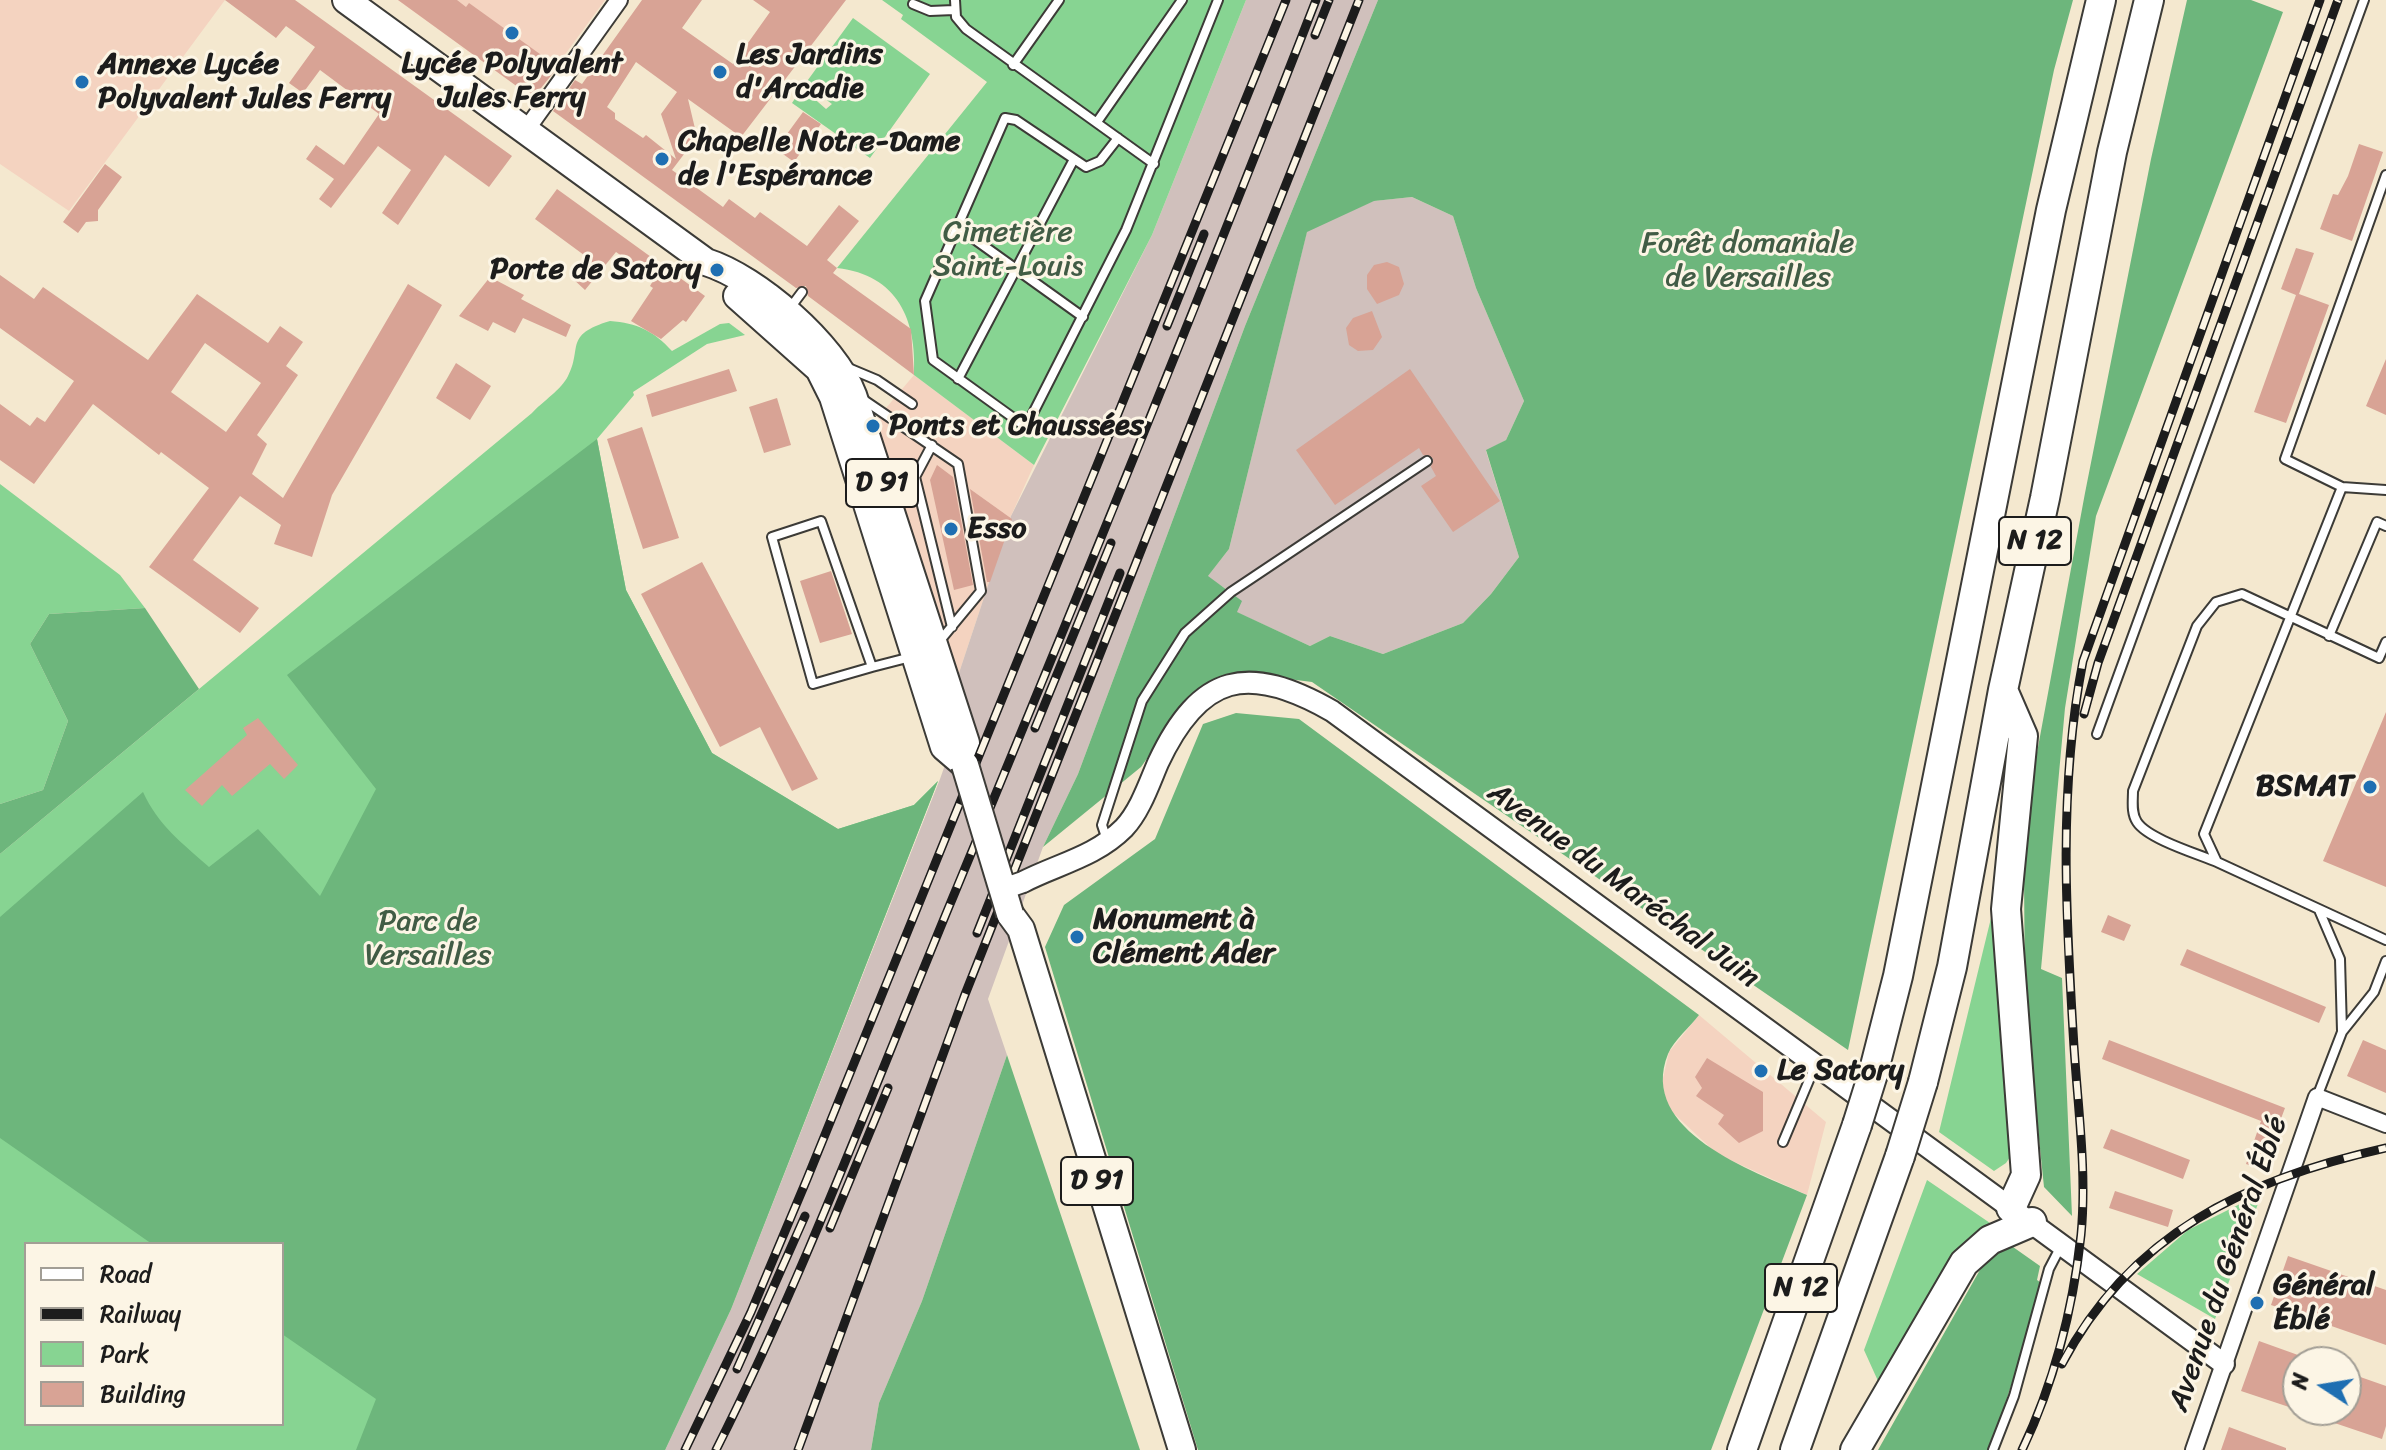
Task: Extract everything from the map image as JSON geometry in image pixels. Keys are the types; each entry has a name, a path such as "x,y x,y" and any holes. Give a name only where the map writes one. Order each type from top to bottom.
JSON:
{"highway":[{"name":"N 12","path":"1742,1450 1857,1125 1898,976 2051,210 2101,0"},
{"name":"N 12","path":"1795,1450 1900,1156 1923,1082 1952,967 2003,690 2045,498 2112,152 2149,0"},
{"path":"1855,1450 1964,1263 2022,1215 2026,1175 2006,909 2023,736 2003,690"}],"main road":[{"name":"D 91","path":"346,0 706,262 727,269 780,321 812,334 828,366 853,395 966,743 965,765 1012,895 1182,1450"},
{"name":"D 91","path":"828,366 838,412 932,639 944,747 965,765"},
{"name":"D 91","path":"1012,895 1011,954 1164,1450"}],"street":[{"path":"526,130 619,0"},
{"name":"Avenue du Maréchal Juin","path":"1012,895 1078,861 1125,827 1138,808 1172,732 1199,701 1228,685 1256,683 1281,686 1332,711 2224,1364"},
{"path":"2317,1097 2386,1124"},
{"name":"Avenue du Général Éblé","path":"2194,1450 2317,1097"}],"lane":[{"path":"955,0 954,10 966,29 1154,164"},
{"path":"1013,65 1059,0"},
{"path":"1097,122 1182,0"},
{"path":"1118,138 1093,166 1079,166 1016,120 1005,118 956,226 925,308 931,331 933,360 1026,427 1083,317 1154,164 1218,0"},
{"path":"2097,734 2364,0"},
{"path":"913,4 930,11 954,10"},
{"path":"958,379 1073,161"},
{"path":"2386,175 2285,459 2342,487 2386,490"},
{"path":"956,226 1083,317"},
{"path":"780,321 802,292"},
{"path":"828,366 877,380 912,404"},
{"path":"853,395 866,400 958,464 981,591 932,639 872,667 813,684 772,537 821,521 872,667"},
{"path":"932,445 915,477 932,639"},
{"path":"1107,841 1102,825 1131,731 1161,667 1185,633 1231,592 1427,461"},
{"path":"2217,862 2204,834 2342,487"},
{"path":"2329,636 2377,522 2386,526"},
{"path":"2386,642 2379,658 2242,594 2216,602 2197,626 2133,791 2137,822 2146,832 2386,940"},
{"path":"2319,909 2340,959 2342,1032"},
{"path":"2317,1097 2342,1032 2374,992 2386,961"},
{"path":"1783,1142 1816,1065"},
{"path":"1993,1450 2014,1396 2049,1269 2062,1245"}],"shaded area":[{"name":"Annexe Lycée Polyvalent Jules Ferry","path":"0,0 225,0 69,211 0,164"},
{"name":"Lycée Polyvalent Jules Ferry","path":"398,0 605,0 533,98"},
{"path":"1246,0 1378,0 1245,326 1078,774 1043,847 988,999 1007,1055 922,1301 879,1403 871,1450 665,1450 731,1309 940,779 966,706 958,676 1011,516 1152,235"},
{"path":"1412,197 1453,216 1476,288 1524,401 1506,440 1486,451 1519,557 1491,594 1463,623 1383,654 1330,636 1310,646 1236,612 1231,592 1207,577 1229,549 1307,231 1373,201"},
{"path":"914,375 1034,465 1011,516 958,676 875,421"},
{"path":"1699,1015 1826,1122 1807,1195 1717,1154 1668,1108 1661,1087 1669,1052"}],"green space":[{"name":"Cimetière Saint-Louis","path":"882,0 1246,0 1152,235 1034,465 914,375 912,336 907,319 889,290 858,272 837,268 987,82 901,19 903,15"},
{"name":"Forêt domaniale de Versailles","path":"1378,0 2073,0 2054,70 1848,1050 1312,682 1249,674 1195,691 1141,767 1043,847 1078,774 1245,326","holes":["1412,197 1453,216 1476,288 1524,401 1506,440 1486,450 1519,557 1491,594 1463,623 1383,654 1330,636 1310,646 1237,612 1242,601 1208,576 1229,549 1307,232 1374,201"]},
{"path":"2187,0 2251,0 2283,12 2096,516 2065,708 2041,969 2062,978 2072,1216 2044,1187 2025,1004 2024,874 2036,758 2085,493 2151,159"},
{"path":"853,18 930,74 870,158 792,103 802,88 826,109 832,104 805,84"},
{"name":"Parc de Versailles","path":"610,321 629,324 652,333 672,351 720,324 729,323 745,335 707,344 633,392 634,395 597,439 626,590 712,753 838,829 914,805 938,781 731,1309 665,1450 0,1450 0,854 557,391 572,366 577,343 586,332"},
{"name":"Parc de Versailles","path":"597,439 626,590 712,753 838,829 914,805 938,781 731,1309 665,1450 356,1450 376,1399 284,1335 284,1242 149,1242 0,1138 0,917 143,792 163,824 209,867 258,829 320,896 376,789 287,675"},
{"path":"0,484 120,575 145,608 49,614 30,644 68,721 43,790 0,804"},
{"path":"145,608 199,689 0,854 0,804 43,790 68,721 30,644 49,614"},
{"path":"1236,713 1299,719 1699,1015 1668,1054 1663,1081 1669,1105 1684,1126 1706,1144 1758,1174 1807,1195 1711,1450 1198,1450 1045,947 1064,905 1155,839 1203,724"},
{"path":"1991,918 1999,920 1999,1028 2016,1148 2006,1163 1994,1171 1939,1132"},
{"path":"1007,1055 1140,1450 871,1450 879,1403 922,1301"},
{"path":"1927,1180 1990,1223 1973,1235 1878,1381 1864,1350"},
{"path":"2262,1193 2215,1319 2137,1274 2188,1230"},
{"path":"2013,1247 2040,1266 2037,1280 2044,1285 1990,1450 1878,1450 1985,1261 1997,1251"}],"building":[{"path":"225,0 295,0 512,156 489,187 445,155 398,225 382,213 411,170 378,146 331,208 319,199 334,179 306,159 316,145 344,165 379,114 320,70 303,93 289,83 315,47 286,26 276,38"},
{"path":"398,0 457,0 466,7 469,3 558,67 533,98"},
{"path":"642,0 702,0 682,28 733,64 770,12 753,0 846,0 741,137 688,99 697,137 672,170 723,207 729,199 755,218 760,212 807,246 839,205 859,221 827,260 837,268 833,273 911,329 914,375 808,296 806,286 796,288 553,111 575,80 582,84","holes":["636,62 677,92 661,114 676,159 646,135 643,138 615,119 615,113 607,107"]},
{"path":"803,112 821,124 794,162 776,149"},
{"path":"2359,144 2383,152 2352,241 2320,229 2333,194 2338,195 2348,176"},
{"path":"105,164 122,177 98,210 98,221 86,222 78,233 63,222"},
{"path":"557,189 705,296 686,322 683,320 661,339 631,321 653,288 650,286 654,279 616,252 585,290 572,278 588,258 535,219"},
{"path":"2296,248 2314,253 2299,294 2329,305 2286,423 2254,412 2296,295 2281,289"},
{"path":"1387,262 1399,267 1404,284 1399,295 1377,304 1367,289 1367,275 1374,265"},
{"path":"0,275 34,299 43,287 148,360 197,294 268,343 280,326 303,342 286,366 298,375 257,435 267,444 252,474 283,498 408,284 442,305 332,495 312,557 274,544 281,525 240,496 193,560 259,608 240,633 149,567 209,488 161,452 159,455 93,404 34,484 0,460 0,404 30,426 37,417 45,422 74,381 0,328","holes":["205,343 261,383 226,432 171,392"]},
{"path":"490,277 524,295 521,299 571,325 566,337 523,318 515,333 493,322 488,331 459,316"},
{"path":"1372,311 1382,337 1373,350 1358,351 1349,345 1346,328 1353,318"},
{"path":"2386,359 2386,415 2366,406"},
{"path":"456,363 491,386 470,420 436,398"},
{"path":"729,369 737,391 652,417 646,395"},
{"path":"1410,369 1500,501 1453,532 1421,486 1436,476 1431,467 1433,458 1423,455 1419,448 1335,505 1296,450"},
{"path":"777,398 791,445 764,453 749,407"},
{"path":"642,427 679,538 643,549 607,439"},
{"path":"937,465 953,477 973,585 954,590 930,480"},
{"path":"970,489 1012,519 990,582 987,582"},
{"path":"702,562 818,779 792,791 760,727 720,747 641,594"},
{"path":"831,571 852,634 820,643 800,581"},
{"name":"BSMAT","path":"2386,712 2386,887 2323,861"},
{"path":"258,718 298,765 284,779 270,764 232,796 222,785 202,806 185,790 247,735 243,728"},
{"path":"2108,915 2131,925 2124,941 2101,932"},
{"path":"2187,949 2326,1007 2319,1023 2180,965"},
{"path":"2109,1040 2285,1108 2262,1169 2246,1164 2261,1121 2102,1059"},
{"path":"2363,1040 2386,1050 2386,1093 2347,1076"},
{"path":"1707,1058 1763,1092 1763,1131 1739,1143 1718,1124 1724,1115 1696,1096 1702,1088 1695,1077"},
{"path":"2111,1129 2190,1160 2183,1179 2103,1148"},
{"path":"2115,1191 2173,1210 2168,1227 2109,1208"},
{"path":"2288,1256 2386,1290 2386,1345 2271,1305"},
{"path":"2259,1341 2282,1349 2282,1405 2241,1391"},
{"path":"2362,1378 2386,1386 2386,1426 2382,1439 2344,1426 2362,1426"},
{"path":"2229,1427 2286,1448 2286,1450 2221,1450"}],"railway":[{"path":"685,1450 751,1312 807,1179 1286,0"},
{"path":"716,1450 782,1311 842,1170 1140,443 1316,0"},
{"path":"1315,35 1329,0"},
{"path":"798,1450 964,997 1359,0"},
{"path":"2022,1450 2044,1398 2060,1345 2073,1290 2083,1212 2066,854 2070,757 2083,661 2320,0"},
{"path":"2084,714 2098,663 2338,0"},
{"path":"1167,326 1204,234"},
{"path":"1035,728 1111,543"},
{"path":"977,933 1120,573"},
{"path":"830,1228 888,1088"},
{"path":"2062,1364 2090,1318 2122,1279 2158,1246 2198,1218 2286,1176 2386,1148"},
{"path":"737,1369 805,1216"}],"place":[{"name":"Lycée Polyvalent Jules Ferry","path":"512,33"},
{"name":"Les Jardins d'Arcadie","path":"720,72"},
{"name":"Annexe Lycée Polyvalent Jules Ferry","path":"82,82"},
{"name":"Chapelle Notre-Dame de l'Espérance","path":"662,159"},
{"name":"Porte de Satory","path":"717,270"},
{"name":"Ponts et Chaussées","path":"873,426"},
{"name":"Esso","path":"951,529"},
{"name":"BSMAT","path":"2370,787"},
{"name":"Monument à Clément Ader","path":"1077,937"},
{"name":"Le Satory","path":"1761,1071"},
{"name":"Général Éblé","path":"2257,1303"}]}
